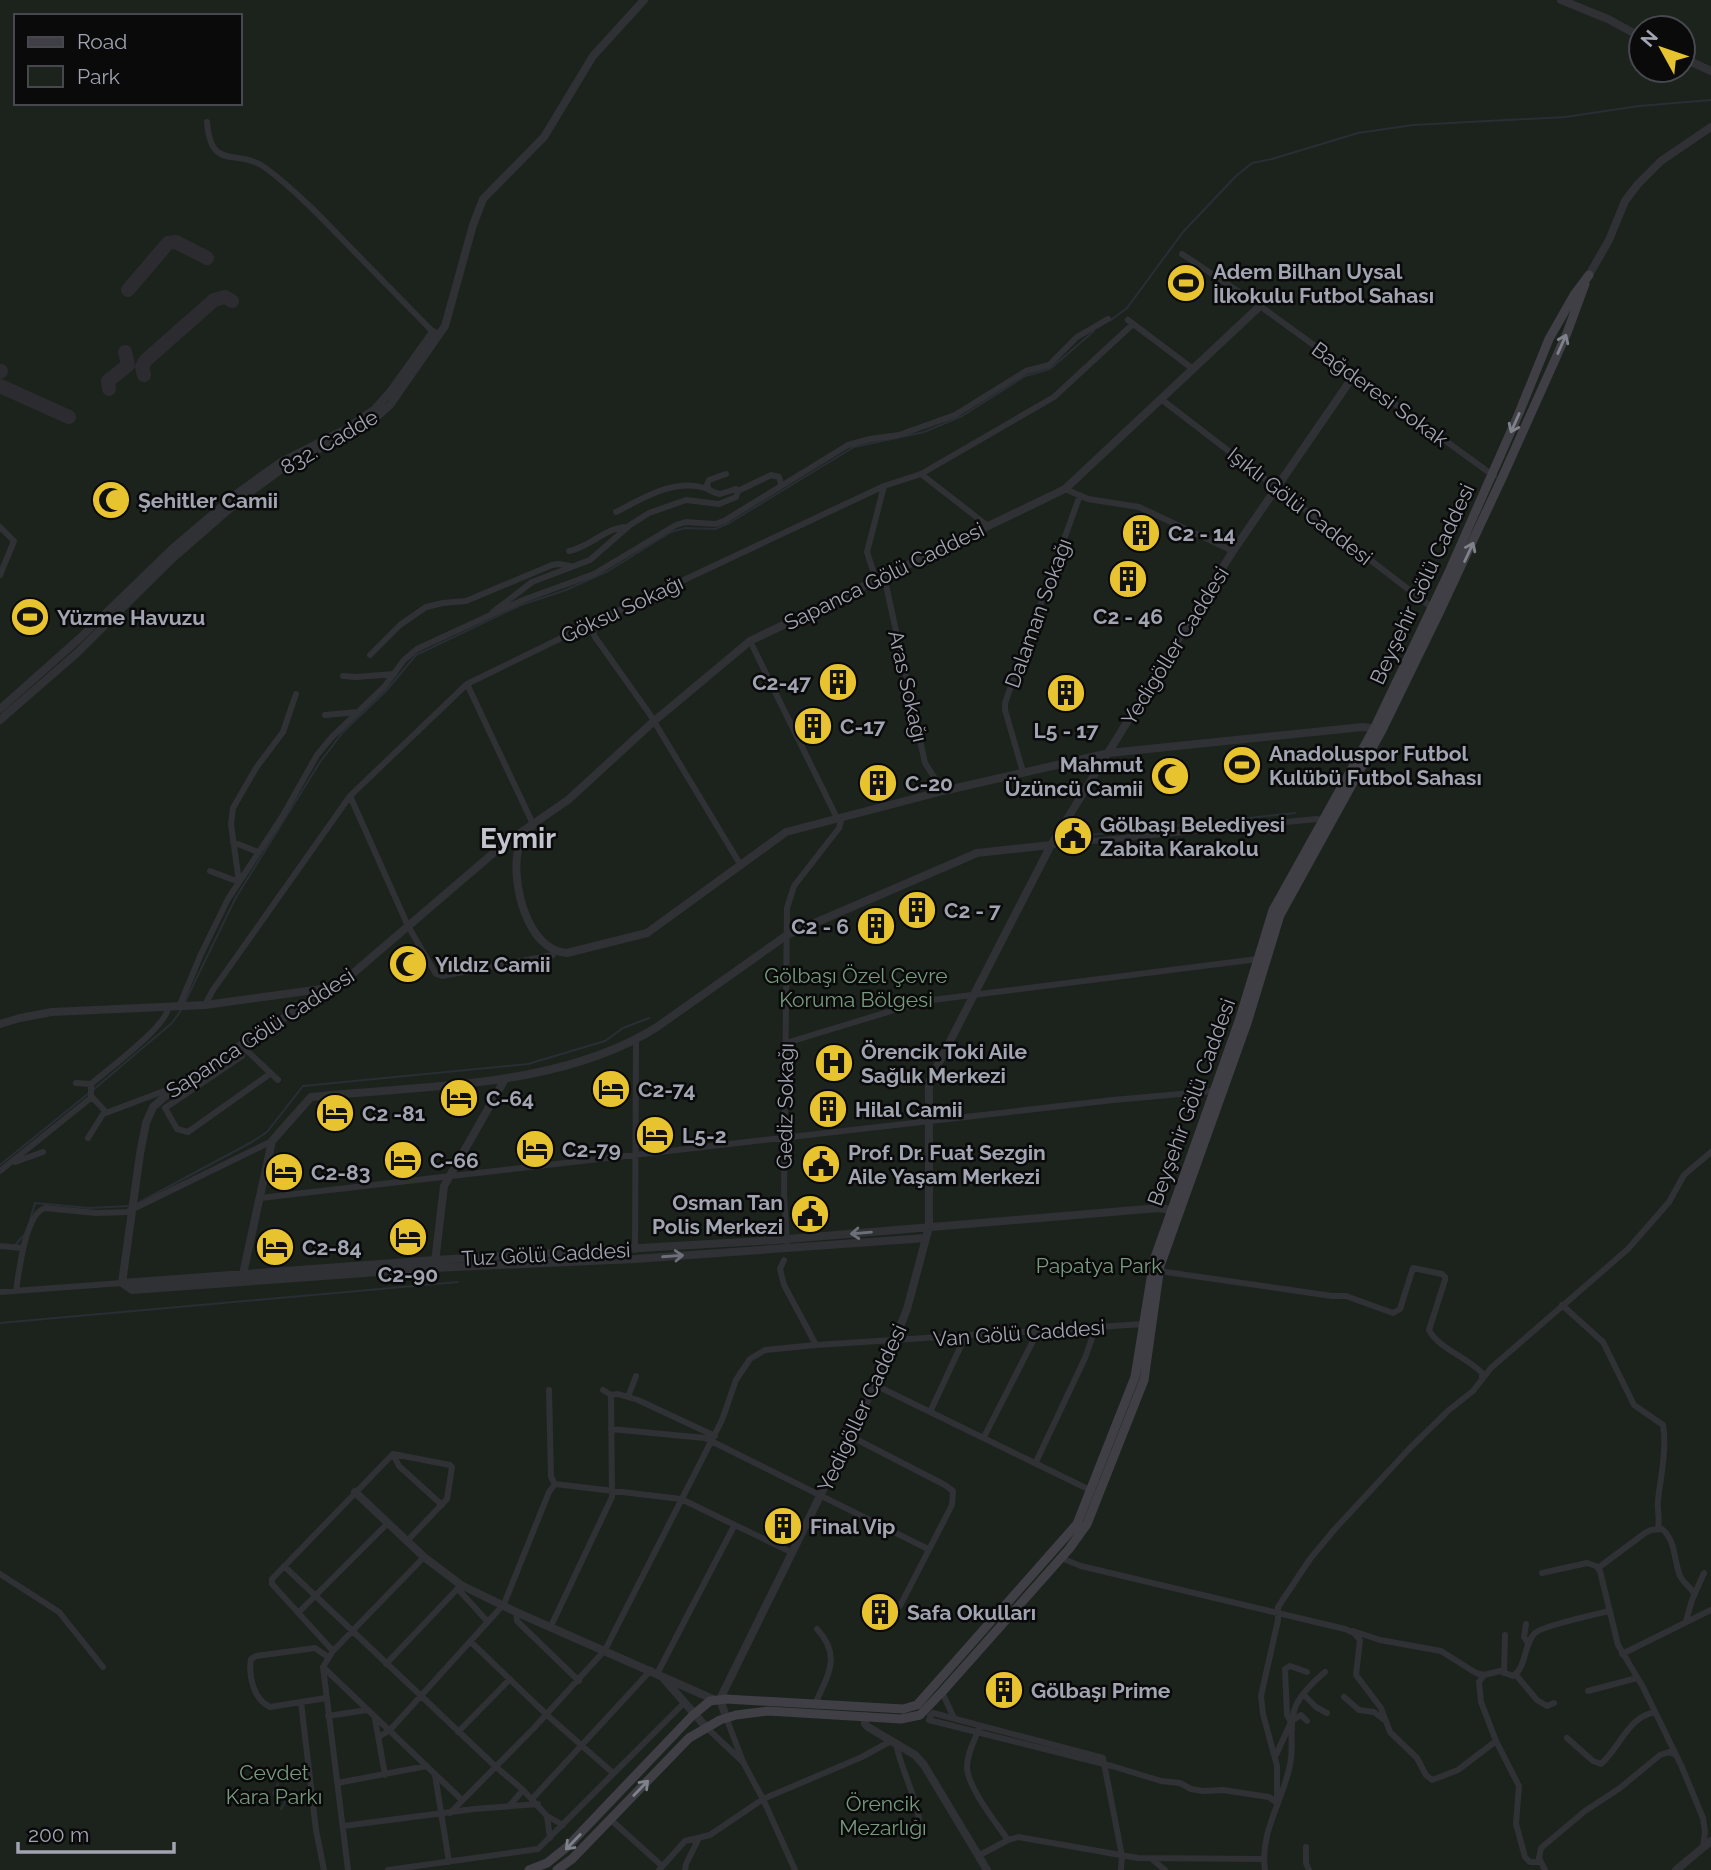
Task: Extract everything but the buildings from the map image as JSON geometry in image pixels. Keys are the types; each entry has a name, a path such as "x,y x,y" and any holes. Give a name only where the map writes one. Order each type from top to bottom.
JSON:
{"main road":[{"name":"Beyşehir Gölü Caddesi","path":"922,1712 933,1689 1074,1537 1133,1384 1146,1324 1154,1260 1175,1210 1273,911 1327,822 1378,728 1435,610 1549,339 1574,295 1589,275"},
{"path":"1435,610 1502,478 1567,333 1589,275"},
{"path":"1074,1537 1087,1524 1144,1380 1146,1324 1175,1210 1247,1023 1280,915 1327,822"},
{"path":"557,1870 572,1858 689,1738 731,1716 768,1711 877,1712 903,1709 922,1712 942,1692 1057,1555"},
{"path":"529,1870 547,1863 567,1847 695,1713 717,1700 815,1704 854,1711 865,1716 877,1712"}],"street":[{"name":"832. Cadde","path":"0,720 173,548 245,487 296,452 346,429 375,409 442,332 483,199 544,137 593,56 644,0"},
{"path":"1561,0 1627,29"},
{"path":"207,122 208,139 214,150 259,164 271,172 321,217 435,333"},
{"path":"1589,275 1609,240 1625,201 1638,184 1661,161 1711,127"},
{"name":"Bağderesi Sokak","path":"1182,254 1260,306 1492,475 1502,478"},
{"name":"Sapanca Gölü Caddesi","path":"122,1283 132,1207 149,1114 159,1100 174,1087 309,1002 318,990 337,987 504,844 568,800 653,722 750,641 1065,489 1260,306"},
{"path":"179,1007 201,954 239,882 325,744 384,687 404,660 425,644 523,600 594,574 676,525 686,522 715,524 723,521 766,497 781,484 856,442 899,435 966,410 1026,371 1049,365 1087,330 1108,319"},
{"name":"Göksu Sokağı","path":"205,1005 350,796 467,684 884,486 921,474 1054,397 1130,322 1193,369"},
{"name":"832. Cadde","path":"418,360 435,333"},
{"name":"Yedigöller Caddesi","path":"717,1700 822,1495 896,1341 907,1310 929,1227 929,1083 1051,845 1233,551 1354,375"},
{"name":"Işıklı Gölü Caddesi","path":"1161,399 1435,610"},
{"path":"709,490 709,480 726,474"},
{"path":"921,474 988,526"},
{"path":"616,512 648,495 668,489 695,487 720,494 736,489 738,491 771,475 779,477 781,484"},
{"name":"Aras Sokağı","path":"884,486 867,552 880,578 925,763 943,791"},
{"path":"1065,489 1088,499 1139,507 1233,551"},
{"path":"483,619 532,582 590,560 628,527 649,513 686,500 719,504 736,497 738,491"},
{"name":"Dalaman Sokağı","path":"1023,772 1004,707 1080,495"},
{"path":"0,527 14,541 0,575"},
{"path":"569,551 582,548 606,532 628,527"},
{"path":"370,655 400,625 426,607 466,601 552,565 565,564 572,567"},
{"path":"590,624 595,637 649,713 740,864"},
{"path":"750,641 840,819"},
{"name":"832. Cadde","path":"0,709 54,667"},
{"path":"344,676 394,674"},
{"path":"467,684 533,824 518,848 516,884 531,929 537,937 564,953 647,933 783,833 943,791 1109,753 1378,728"},
{"path":"239,882 231,824 233,808 256,768 283,732 296,694"},
{"path":"325,715 359,711"},
{"path":"350,796 408,926 433,970 439,975 553,955"},
{"name":"Gediz Sokağı","path":"787,1243 787,908 794,886 840,819"},
{"path":"16,1291 23,1248 35,1215 41,1209 96,1213 132,1207 272,1140 305,1100 311,1097 505,1079 555,1068 636,1040 787,935 977,853 1312,820 1327,822"},
{"path":"233,842 258,852"},
{"path":"504,844 511,842 518,848"},
{"path":"210,871 239,882"},
{"path":"786,1043 921,1001 1258,959"},
{"path":"0,1024 20,1017 52,1012 205,1005 318,990"},
{"path":"0,1171 91,1091 148,1036 167,1015 168,1008"},
{"path":"635,1250 636,1040"},
{"path":"242,1046 278,1080"},
{"path":"242,1056 164,1109 179,1131 188,1132 267,1076"},
{"path":"199,1072 205,1081"},
{"path":"434,1264 442,1193 505,1079"},
{"path":"76,1083 91,1091 106,1112"},
{"path":"88,1138 99,1118 106,1112 174,1087"},
{"path":"260,1198 785,1137 1214,1091"},
{"path":"243,1274 272,1140"},
{"path":"6,1166 43,1152"},
{"path":"1276,1759 1263,1714 1261,1696 1278,1613 1282,1601 1327,1538 1410,1448 1473,1391 1491,1368 1628,1249 1669,1202 1684,1175 1711,1153"},
{"name":"Tuz Gölü Caddesi","path":"0,1292 243,1274 434,1264 635,1259 929,1227 1159,1208 1175,1210"},
{"name":"Tuz Gölü Caddesi","path":"122,1283 132,1290 635,1250 926,1238"},
{"path":"0,1245 23,1248"},
{"path":"784,1260 780,1264 780,1275 816,1345"},
{"path":"1159,1270 1346,1296 1393,1312 1400,1309 1413,1268 1442,1274 1445,1280 1429,1330 1434,1337 1474,1365 1482,1373 1482,1379"},
{"path":"1562,1305 1604,1342 1634,1405 1663,1425 1664,1463 1658,1528"},
{"name":"Van Gölü Caddesi","path":"450,1813 547,1715 605,1650 713,1438 728,1406 736,1380 757,1353 816,1345 1146,1324"},
{"path":"1036,1462 1096,1327"},
{"path":"984,1437 1035,1332"},
{"path":"930,1412 965,1337"},
{"path":"628,1397 636,1376"},
{"path":"876,1384 1090,1490"},
{"path":"549,1390 551,1478 555,1484 681,1499 793,1553"},
{"path":"603,1390 611,1395 628,1397 713,1438 928,1549"},
{"path":"551,1626 612,1497 611,1395"},
{"path":"611,1429 713,1438"},
{"path":"850,1436 953,1491 952,1505 900,1606"},
{"path":"333,1651 271,1582 393,1454"},
{"path":"393,1454 399,1466 442,1505"},
{"path":"393,1454 450,1465 452,1475 449,1493 442,1505 407,1541"},
{"path":"380,1736 390,1730 503,1604 549,1492 555,1484"},
{"path":"355,1492 459,1587 487,1621"},
{"path":"298,1613 388,1524"},
{"path":"343,1826 535,1801 582,1744 657,1674 734,1526"},
{"path":"1598,1568 1645,1533 1658,1528"},
{"path":"1658,1528 1669,1535 1679,1574 1694,1594"},
{"path":"1057,1555 1081,1566 1345,1629 1380,1640 1441,1651 1467,1670 1484,1675"},
{"path":"348,1870 323,1667 333,1651 424,1557"},
{"path":"1542,1573 1592,1563 1598,1568 1604,1581 1613,1633 1676,1755 1703,1818 1707,1844 1676,1870"},
{"path":"284,1566 547,1815 563,1825"},
{"path":"1685,1623 1704,1573"},
{"path":"0,1574 59,1612 103,1667"},
{"path":"459,1587 717,1700 731,1716 743,1762 763,1799 794,1870"},
{"path":"386,1664 459,1587"},
{"path":"1622,1654 1711,1610"},
{"path":"1516,1675 1528,1643 1539,1629 1609,1611"},
{"path":"516,1612 517,1621 579,1681"},
{"path":"1526,1624 1525,1641 1528,1643"},
{"path":"815,1704 832,1665 830,1650 817,1629"},
{"path":"1345,1629 1360,1640 1356,1675 1381,1708 1383,1719"},
{"path":"1504,1673 1505,1635"},
{"path":"471,1642 612,1773"},
{"path":"326,1699 266,1706 256,1694 251,1659 315,1647 328,1657"},
{"path":"1265,1870 1265,1840 1290,1763 1291,1722 1287,1714 1284,1669 1290,1666 1307,1672"},
{"path":"323,1667 462,1800"},
{"path":"1516,1675 1500,1671 1484,1675 1479,1679 1480,1695 1496,1741 1519,1786 1516,1824 1525,1857 1530,1862 1541,1862"},
{"path":"1277,1803 1276,1750 1291,1722 1297,1702 1325,1672"},
{"path":"657,1674 743,1762"},
{"path":"1516,1675 1537,1700 1547,1706 1554,1703"},
{"path":"1588,1691 1637,1678"},
{"path":"458,1732 510,1679"},
{"path":"942,1692 954,1718"},
{"path":"1303,1694 1316,1707 1327,1713"},
{"path":"1344,1697 1359,1710 1374,1712 1383,1719 1390,1732 1417,1758 1426,1775 1432,1780 1458,1770 1496,1741"},
{"path":"301,1702 316,1830 324,1870"},
{"path":"388,1870 535,1850 685,1702"},
{"path":"328,1716 367,1710"},
{"path":"922,1712 954,1718 979,1729"},
{"path":"922,1712 929,1720 979,1729 1105,1766 1203,1791 1223,1790 1269,1797 1277,1803"},
{"path":"1567,1738 1593,1761 1601,1763 1634,1722 1644,1714 1655,1712"},
{"path":"1291,1722 1301,1715 1307,1721"},
{"path":"865,1716 865,1724 868,1727 915,1755 924,1765 986,1870"},
{"path":"374,1718 380,1736 385,1775"},
{"path":"979,1729 969,1755 968,1774 1008,1840"},
{"path":"610,1819 661,1868 685,1841 710,1835 763,1799 893,1742"},
{"path":"893,1742 916,1799 919,1818"},
{"path":"1545,1870 1539,1858 1541,1848 1660,1755 1669,1752 1676,1755"},
{"path":"337,1783 427,1766"},
{"path":"1105,1766 1122,1856 1121,1870"},
{"path":"435,1773 449,1861"},
{"path":"510,1805 523,1790"},
{"path":"547,1815 550,1838"},
{"path":"1703,1818 1711,1826"},
{"path":"978,1856 1018,1837 1122,1856 1263,1859"},
{"path":"685,1870 699,1838"},
{"path":"1306,1847 1309,1870"},
{"path":"1151,1858 1165,1870"}],"green space":[{"name":"Gölbaşı Özel Çevre Koruma Bölgesi","path":"0,0 1711,0 1711,1870 0,1870"}],"waterway":[{"path":"1111,320 1127,308 1183,232 1236,176 1252,163 1358,133 1413,125 1565,117 1639,106 1711,100"},
{"path":"184,1004 235,899 320,762 343,732 386,691 416,655 521,605 566,590 608,571 671,532 685,528 715,529 729,523 854,447 924,432 962,416 1025,376 1050,369 1094,331"},
{"path":"1071,829 1080,836 1295,813"},
{"path":"93,1090 172,1023 182,1009"},
{"path":"138,1203 267,1132 303,1086 528,1064 605,1041 623,1028 649,1018"},
{"path":"0,1165 89,1093"},
{"path":"30,1220 35,1203 89,1208 130,1206"},
{"path":"16,1244 24,1235"},
{"path":"0,1323 458,1282"},
{"path":"274,1805 277,1799 273,1793 278,1784"},
{"path":"277,1788 285,1802 281,1809"}],"taxiway":[{"path":"128,290 168,243 176,242 207,258"},
{"path":"144,375 142,367 146,360 214,300 225,297 232,301"},
{"path":"109,389 108,381 128,365 125,352"},
{"path":"0,386 69,417"}],"place":[{"name":"Adem Bilhan Uysal İlkokulu Futbol Sahası","path":"1186,283"},
{"name":"Şehitler Camii","path":"111,500"},
{"name":"C2 - 14","path":"1141,533"},
{"name":"C2 - 46","path":"1128,579"},
{"name":"Yüzme Havuzu","path":"30,617"},
{"name":"C2-47","path":"838,682"},
{"name":"L5 - 17","path":"1066,693"},
{"name":"C-17","path":"813,726"},
{"name":"Anadoluspor Futbol Kulübü Futbol Sahası","path":"1242,765"},
{"name":"Mahmut Üzüncü Camii","path":"1170,776"},
{"name":"C-20","path":"878,783"},
{"name":"Gölbaşı Belediyesi Zabita Karakolu","path":"1073,836"},
{"name":"C2 - 7","path":"917,910"},
{"name":"C2 - 6","path":"876,926"},
{"name":"Yıldız Camii","path":"408,964"},
{"name":"Örencik Toki Aile Sağlık Merkezi","path":"834,1063"},
{"name":"C2-74","path":"611,1089"},
{"name":"C-64","path":"459,1098"},
{"name":"Hilal Camii","path":"828,1109"},
{"name":"C2 -81","path":"335,1113"},
{"name":"L5-2","path":"655,1135"},
{"name":"C2-79","path":"535,1149"},
{"name":"C-66","path":"403,1160"},
{"name":"Prof. Dr. Fuat Sezgin Aile Yaşam Merkezi","path":"821,1164"},
{"name":"C2-83","path":"284,1172"},
{"name":"Osman Tan Polis Merkezi","path":"810,1214"},
{"name":"C2-90","path":"408,1237"},
{"name":"C2-84","path":"275,1247"},
{"name":"Final Vip","path":"783,1526"},
{"name":"Safa Okulları","path":"880,1612"},
{"name":"Gölbaşı Prime","path":"1004,1690"}],"district":[{"name":"Eymir","path":"518,838"}],"park label":[{"name":"Papatya Park","path":"1099,1265"},
{"name":"Cevdet Kara Parkı","path":"274,1784"},
{"name":"Örencik Mezarlığı","path":"883,1815"}]}
